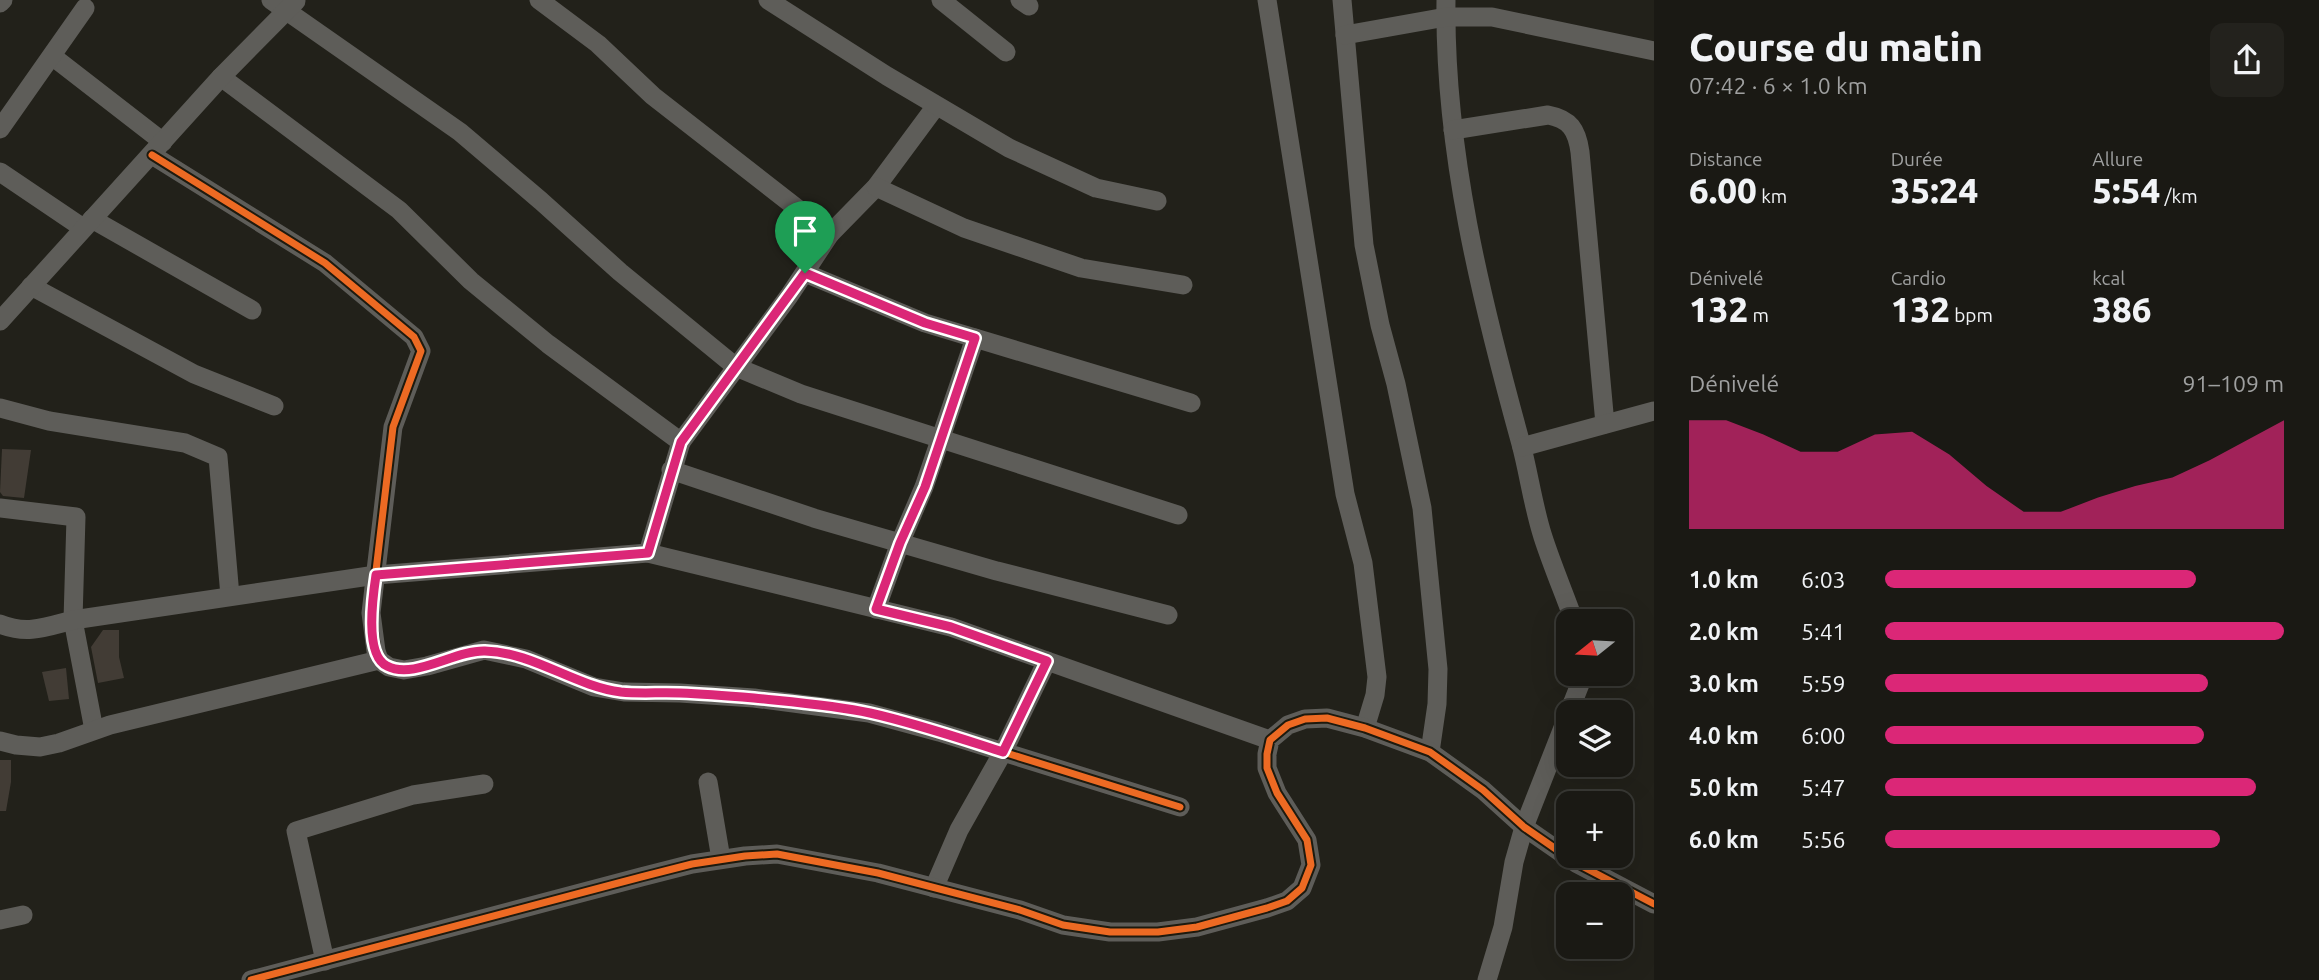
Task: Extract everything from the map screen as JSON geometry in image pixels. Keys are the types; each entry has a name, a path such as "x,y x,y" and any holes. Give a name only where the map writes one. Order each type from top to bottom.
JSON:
{"street":[{"path":"539,0 598,44 653,96 831,234"},
{"path":"769,0 936,106 1009,148 1096,188 1157,201"},
{"path":"941,0 1006,52"},
{"path":"1266,0 1345,494 1363,563 1371,620 1377,677 1375,695 1365,728"},
{"path":"1342,0 1364,245 1422,508 1438,669 1437,704 1430,752"},
{"path":"2,316 157,149 285,3 460,132 620,272 736,367 801,394 1178,514"},
{"path":"0,129 85,8"},
{"path":"1345,35 1446,9 1654,51"},
{"path":"1446,9 1453,130 1463,202 1497,360 1522,447 1543,536 1570,609"},
{"path":"52,56 157,149 325,263 414,337 420,346 419,356 393,427 371,613 372,633 379,660 389,667 404,670 484,650 526,659 594,687 624,692 754,698 869,713 1180,807"},
{"path":"221,77 398,209 471,281 548,344 681,442"},
{"path":"648,553 681,442 831,234 876,187 936,106"},
{"path":"1453,130 1548,115 1561,118 1572,125 1580,152 1605,424"},
{"path":"0,172 87,223 252,310"},
{"path":"876,187 964,228 1081,268 1183,285"},
{"path":"805,273 925,323 1191,403"},
{"path":"31,286 194,374 274,406"},
{"path":"876,609 900,543 925,487 975,338"},
{"path":"0,408 49,421 185,443 218,457 230,596"},
{"path":"1522,447 1654,411"},
{"path":"671,470 814,518 997,571 1168,615"},
{"path":"0,508 76,517 73,620 94,730"},
{"path":"0,624 22,631 37,630 73,620 376,575 648,553 951,627 1270,740"},
{"path":"0,741 16,746 40,747 60,743 94,730 379,660"},
{"path":"934,888 959,830 1003,752 1047,661"},
{"path":"251,980 641,877 721,859 777,854 877,873 1020,910 1063,925 1110,932 1158,932 1197,927 1287,901 1302,888 1311,865 1307,840 1277,793 1267,768 1267,754 1270,740 1288,725 1305,719 1327,718 1365,728 1430,752 1483,790 1524,827 1576,863 1654,905"},
{"path":"1488,980 1503,927 1514,862 1524,827 1556,744"},
{"path":"708,782 721,859"},
{"path":"325,961 296,831 413,795 485,784"},
{"path":"0,920 23,915"}],"building":[{"path":"2,449 31,450 24,498 3,496 0,492"},
{"path":"103,630 119,630 119,657 124,678 98,683 91,647"},
{"path":"66,668 69,699 49,701 42,672"},
{"path":"0,760 11,760 11,782 6,811 0,811"}],"cycle path":[{"path":"152,155 325,263 414,337 421,351 393,427 371,613 376,651 379,660 389,667 404,670 427,666 484,650 526,659 594,687 624,692 754,698 869,713 1180,807"},
{"path":"251,980 692,864 777,854 878,873 1020,910 1063,925 1110,932 1158,932 1197,927 1287,901 1302,888 1311,865 1307,840 1277,793 1267,768 1267,754 1270,740 1288,725 1305,719 1327,718 1365,728 1430,752 1483,790 1524,827 1576,863 1654,904"}],"route":[{"path":"805,273 925,323 975,338 925,487 900,543 876,609 951,627 1047,661 1003,752 869,713 754,698 624,692 594,687 526,659 484,650 404,670 389,667 379,660 372,633 371,613 376,575 648,553 681,442 805,273"}]}
